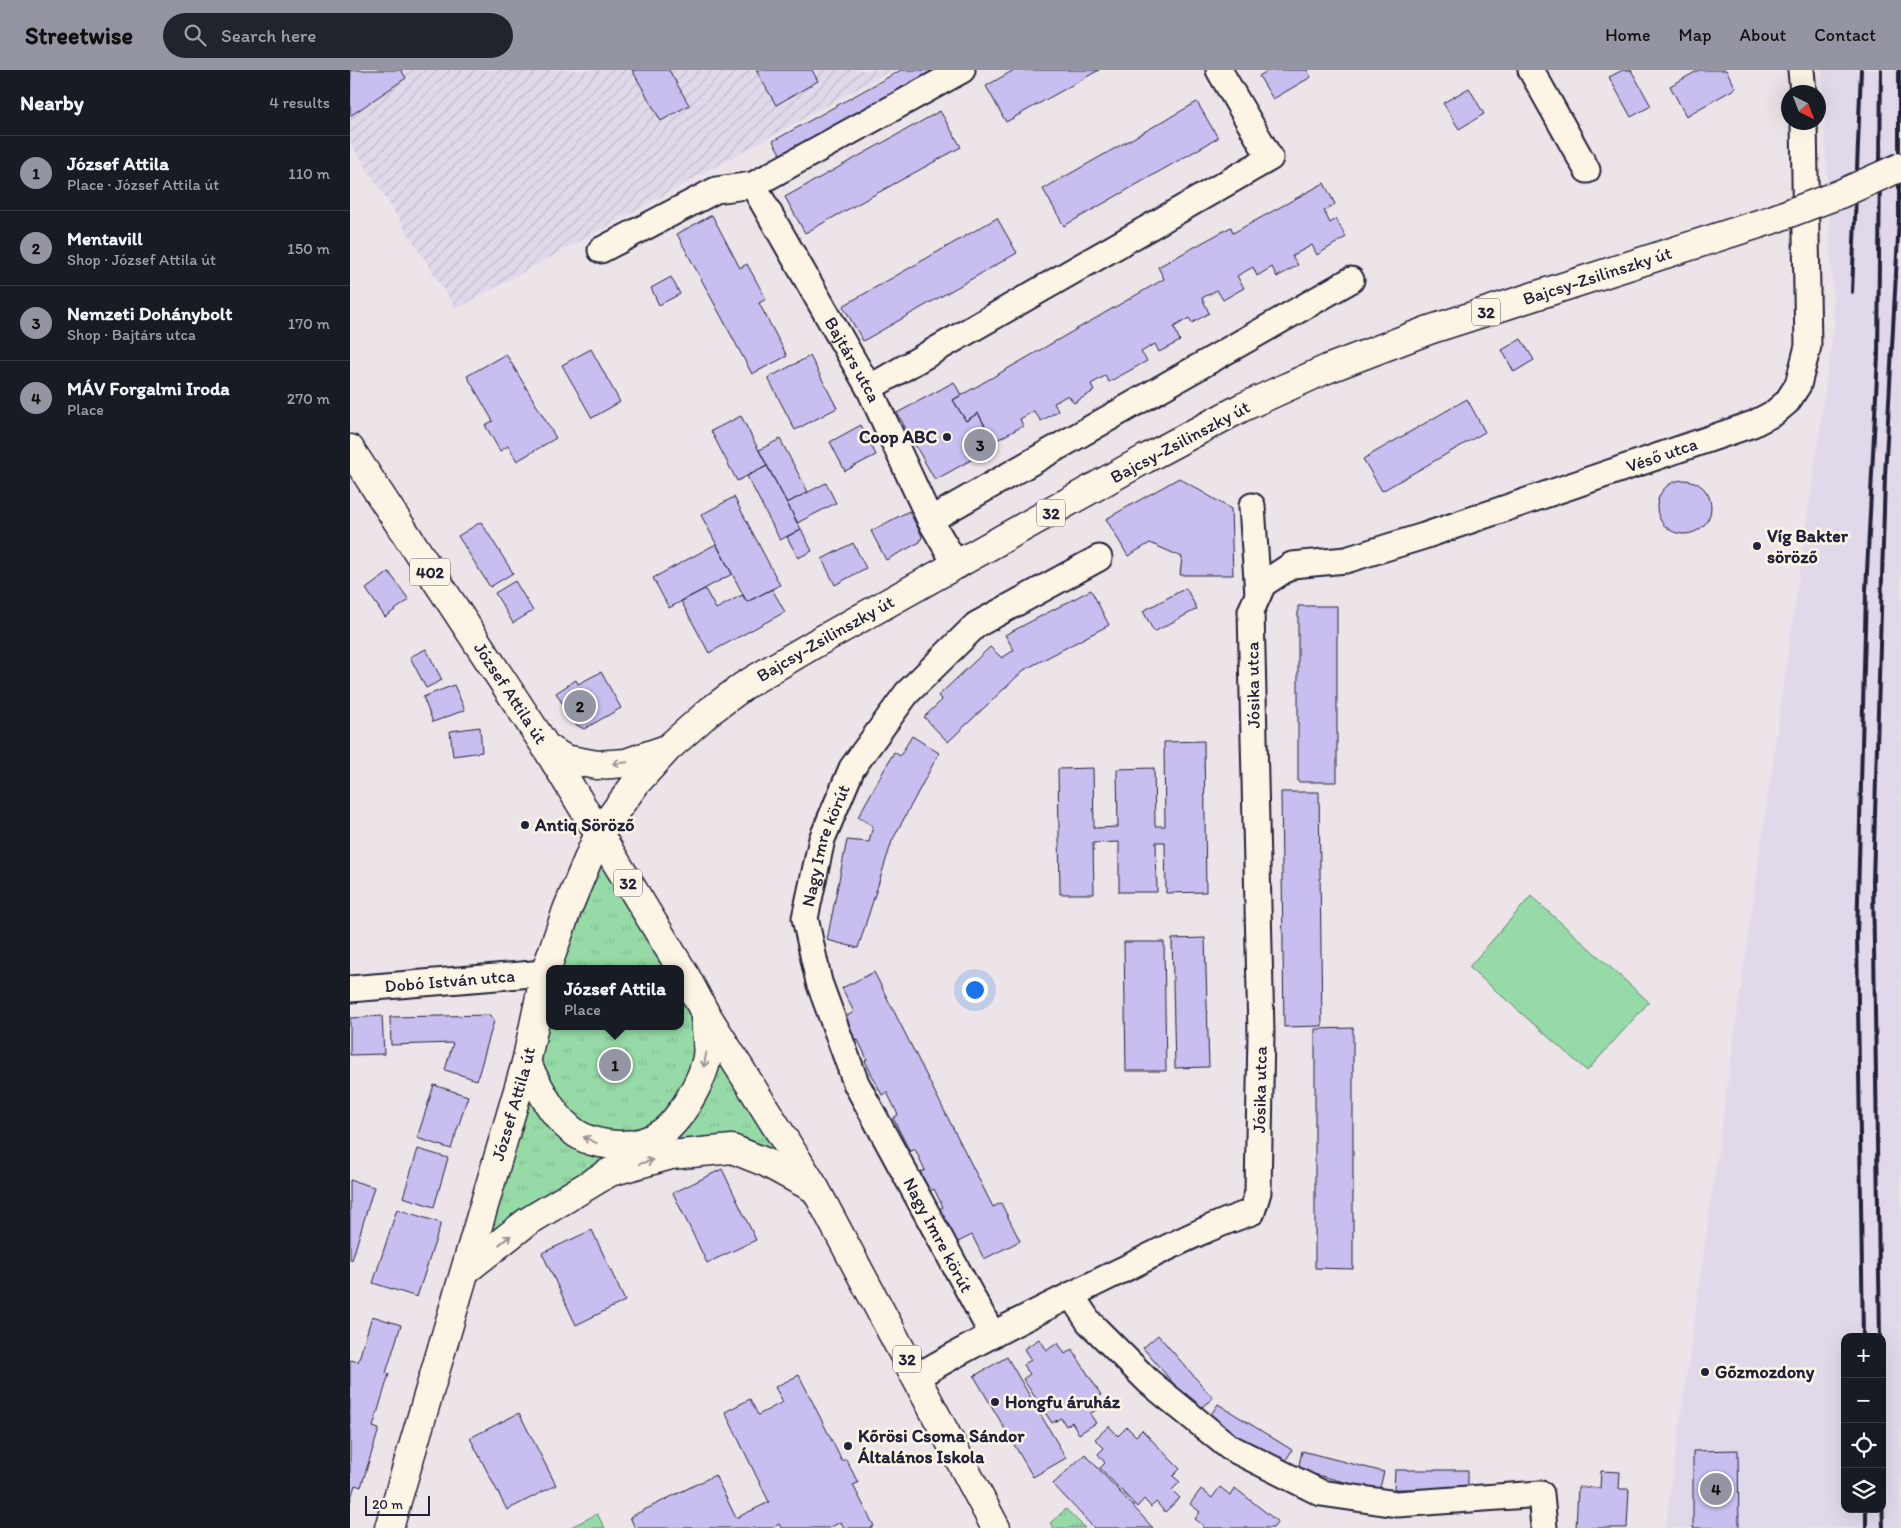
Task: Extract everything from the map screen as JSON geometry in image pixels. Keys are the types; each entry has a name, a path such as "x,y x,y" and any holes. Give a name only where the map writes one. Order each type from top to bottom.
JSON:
{"main road":[{"name":"Bajcsy-Zsilinszky út","path":"599,833 636,783 666,749 710,711 745,685 816,643 1241,408 1328,368 1429,330 1771,220 1840,194 1901,167"},
{"name":"József Attila út","path":"350,449 546,747 599,833 567,910 548,965"},
{"path":"546,747 565,759 597,765 626,763 666,749"},
{"name":"32","path":"599,833 679,965"},
{"name":"József Attila út","path":"389,1528 526,1063 546,970"},
{"name":"32","path":"684,973 704,1011 816,1190 996,1528"},
{"path":"526,1063 555,1114 577,1134 599,1144 632,1145 656,1137 671,1126 684,1110 700,1080 707,1057 704,1011"},
{"path":"466,1270 527,1222 610,1172 671,1155 732,1149 765,1162 816,1190"}],"street":[{"path":"601,250 716,190 753,185 962,70"},
{"path":"869,388 1270,158 1220,70"},
{"path":"1531,70 1587,170"},
{"path":"1801,70 1802,85"},
{"name":"Véső utca","path":"1261,589 1292,565 1346,560 1424,536 1753,424 1774,413 1787,402 1798,385 1808,346 1804,130"},
{"name":"Bajtárs utca","path":"753,185 869,388 930,520 957,566"},
{"path":"930,520 1351,280"},
{"name":"Jósika utca","path":"916,1377 992,1334 1071,1295 1224,1221 1252,1212 1258,1192 1261,1034 1251,611 1261,589 1252,506"},
{"name":"Nagy Imre körút","path":"992,1334 856,1083 819,982 805,918 822,839 852,768 907,693 976,625 1099,558"},
{"name":"Dobó István utca","path":"351,984 545,973"},
{"path":"1071,1295 1089,1322 1148,1381 1229,1447 1312,1489 1321,1493 1397,1504 1542,1494 1544,1528"}],"shaded area":[{"path":"350,70 892,70 456,309 350,142"},
{"path":"1822,70 1901,70 1901,1528 1665,1528 1834,326 1825,130 1826,85 1823,85"}],"green space":[{"path":"599,833 679,965 548,965 567,910"},
{"path":"1531,896 1649,1002 1587,1071 1469,967"},
{"path":"546,970 546,1030 684,1030 684,973 704,1011 816,1190 765,1162 732,1149 671,1155 610,1172 527,1222 466,1269 526,1063"},
{"path":"1066,1509 1085,1528 1053,1528 1050,1523"},
{"path":"597,1514 605,1528 569,1528"}],"building":[{"path":"351,70 401,70 406,78 350,116"},
{"path":"632,70 669,70 689,105 661,121"},
{"path":"756,70 812,70 818,81 776,105"},
{"path":"901,70 942,70 783,159 773,141"},
{"path":"1014,70 1099,70 1006,122 986,86"},
{"path":"1269,70 1307,70 1311,77 1273,99 1259,76"},
{"path":"1623,70 1631,70 1651,106 1631,117 1609,77"},
{"path":"1699,70 1726,70 1736,88 1686,116 1670,86"},
{"path":"1469,88 1484,114 1459,129 1443,103"},
{"path":"1197,102 1218,138 1064,226 1043,189"},
{"path":"940,111 961,147 805,233 785,197"},
{"path":"1324,183 1335,204 1324,211 1330,223 1336,219 1346,237 1317,255 1312,245 1292,256 1298,265 1277,277 1272,267 1257,276 1253,267 1237,276 1244,288 1223,300 1217,290 1202,298 1209,313 1192,323 1189,318 1174,327 1180,341 1159,352 1155,344 1141,352 1147,361 1109,382 1105,376 1091,384 1094,391 1074,403 1068,395 1054,403 1058,411 1041,421 1034,411 1020,419 1023,426 993,442 978,413 966,421 953,400 1164,279 1158,267 1231,227 1233,233"},
{"path":"712,215 740,268 747,264 766,299 759,303 787,356 752,374 677,234"},
{"path":"997,218 1017,253 863,341 843,306"},
{"path":"671,277 680,294 659,305 651,288"},
{"path":"1521,339 1534,360 1514,372 1502,350"},
{"path":"591,349 620,402 592,418 562,365"},
{"path":"506,354 556,438 517,461 508,446 500,451 485,425 493,421 467,376"},
{"path":"810,356 837,408 795,430 768,378"},
{"path":"954,382 961,395 953,400 966,421 978,413 996,446 935,480 897,413"},
{"path":"1467,399 1485,432 1382,491 1363,459"},
{"path":"741,416 767,466 737,481 711,431"},
{"path":"861,425 876,455 845,471 830,442"},
{"path":"780,439 808,492 787,503 759,450"},
{"path":"767,466 801,529 780,540 747,476"},
{"path":"1179,478 1231,509 1233,575 1180,575 1182,557 1150,543 1128,556 1106,519"},
{"path":"1684,480 1694,482 1703,488 1709,497 1711,507 1709,517 1703,526 1694,532 1684,534 1674,532 1665,526 1659,517 1657,507 1659,497 1665,488 1674,482"},
{"path":"826,483 836,503 797,523 787,503"},
{"path":"734,497 780,585 747,602 701,515"},
{"path":"909,511 922,536 920,542 886,560 871,531"},
{"path":"481,522 513,573 490,587 458,536"},
{"path":"801,529 812,551 798,558 787,537"},
{"path":"853,543 866,568 835,585 822,559"},
{"path":"716,544 732,574 669,608 653,578"},
{"path":"389,572 409,600 385,617 366,589"},
{"path":"515,581 533,611 513,623 495,593"},
{"path":"1186,588 1197,609 1154,632 1143,611"},
{"path":"705,589 716,609 742,595 747,602 772,589 785,612 709,653 681,601"},
{"path":"1091,590 1109,625 1024,670 948,742 924,717 942,700 938,696 990,647 1002,658 1014,650 1005,635"},
{"path":"1298,606 1337,606 1337,782 1298,782"},
{"path":"426,649 442,680 426,688 410,657"},
{"path":"601,672 621,708 584,729 575,724 556,693 576,680 578,684"},
{"path":"454,685 465,710 433,722 423,697"},
{"path":"480,727 482,752 453,756 450,731"},
{"path":"912,736 939,753 892,841 858,948 827,940 847,840 869,842 873,826 858,817 894,752 900,756"},
{"path":"1204,741 1206,892 1166,893 1165,842 1156,842 1157,892 1119,892 1119,842 1093,843 1094,894 1060,894 1058,769 1093,768 1094,828 1118,827 1117,769 1154,768 1155,826 1165,826 1164,742"},
{"path":"1281,792 1319,792 1322,1026 1284,1027"},
{"path":"1205,938 1209,1067 1175,1068 1172,939"},
{"path":"1124,942 1164,942 1166,1071 1126,1071"},
{"path":"874,972 993,1207 1001,1203 1020,1241 984,1259 972,1235 956,1243 939,1209 943,1207 934,1189 930,1191 920,1172 925,1170 915,1149 910,1152 893,1118 898,1115 887,1092 882,1095 865,1061 867,1059 858,1040 855,1041 843,1018 854,1012 842,988"},
{"path":"490,1015 494,1021 477,1080 445,1070 453,1043 391,1045 390,1017"},
{"path":"382,1016 384,1054 350,1055 350,1018"},
{"path":"1353,1028 1353,1269 1315,1268 1315,1029"},
{"path":"434,1085 468,1096 451,1149 417,1138"},
{"path":"418,1149 448,1158 434,1207 403,1197"},
{"path":"722,1169 756,1240 707,1263 673,1193"},
{"path":"350,1180 374,1187 352,1260 350,1259"},
{"path":"397,1209 441,1223 417,1297 373,1283"},
{"path":"592,1230 625,1301 576,1325 542,1253"},
{"path":"372,1316 401,1325 386,1373 389,1374 373,1427 379,1429 361,1487 355,1485 350,1502 350,1362 351,1360 358,1362"},
{"path":"1158,1335 1213,1398 1197,1411 1143,1348"},
{"path":"1039,1339 1047,1350 1058,1343 1065,1354 1072,1349 1101,1395 1094,1400 1099,1408 1090,1414 1096,1423 1079,1434 1072,1422 1066,1426 1061,1418 1052,1423 1023,1379 1030,1374 1023,1365 1031,1360 1024,1349"},
{"path":"1007,1357 1066,1458 1033,1477 974,1376"},
{"path":"799,1375 842,1461 846,1459 858,1483 853,1485 874,1526 870,1528 844,1528 841,1522 829,1528 781,1528 779,1524 772,1528 635,1528 630,1517 715,1475 736,1518 769,1502 725,1412 750,1399 758,1415 783,1402 775,1387"},
{"path":"1218,1404 1292,1450 1283,1465 1208,1419"},
{"path":"519,1413 556,1485 507,1510 470,1438"},
{"path":"1109,1426 1118,1436 1127,1427 1136,1436 1142,1430 1180,1469 1173,1476 1180,1482 1172,1490 1180,1498 1165,1512 1156,1502 1151,1507 1144,1499 1137,1507 1100,1468 1105,1463 1098,1454 1104,1448 1095,1439"},
{"path":"1738,1450 1739,1528 1693,1528 1693,1451"},
{"path":"1302,1451 1384,1472 1379,1491 1298,1470"},
{"path":"1085,1454 1153,1528 1094,1528 1053,1484"},
{"path":"1395,1470 1468,1470 1468,1489 1394,1489"},
{"path":"1601,1471 1620,1472 1619,1489 1629,1489 1627,1528 1576,1528 1578,1487 1600,1488"},
{"path":"1220,1487 1230,1495 1235,1488 1278,1522 1273,1528 1202,1528 1204,1526 1195,1519 1200,1512 1190,1504 1201,1489 1212,1498"}],"railway":[{"path":"1852,292 1861,70"},
{"path":"1863,1333 1857,937 1866,591 1878,356 1881,70"},
{"path":"1880,1333 1873,881 1885,476 1899,218 1899,70"},
{"path":"1866,1513 1866,1528"},
{"path":"1883,1513 1883,1528"}],"place":[{"name":"Coop ABC","path":"947,437"},
{"name":"Nemzeti Dohánybolt","path":"980,445"},
{"name":"Víg Bakter söröző","path":"1757,546"},
{"name":"Mentavill","path":"580,706"},
{"name":"Antiq Söröző","path":"525,825"},
{"name":"József Attila","path":"615,1065"},
{"name":"Gőzmozdony","path":"1705,1372"},
{"name":"Hongfu áruház","path":"995,1402"},
{"name":"Kőrösi Csoma Sándor Általános Iskola","path":"848,1446"},
{"name":"MÁV Forgalmi Iroda","path":"1716,1489"}]}
